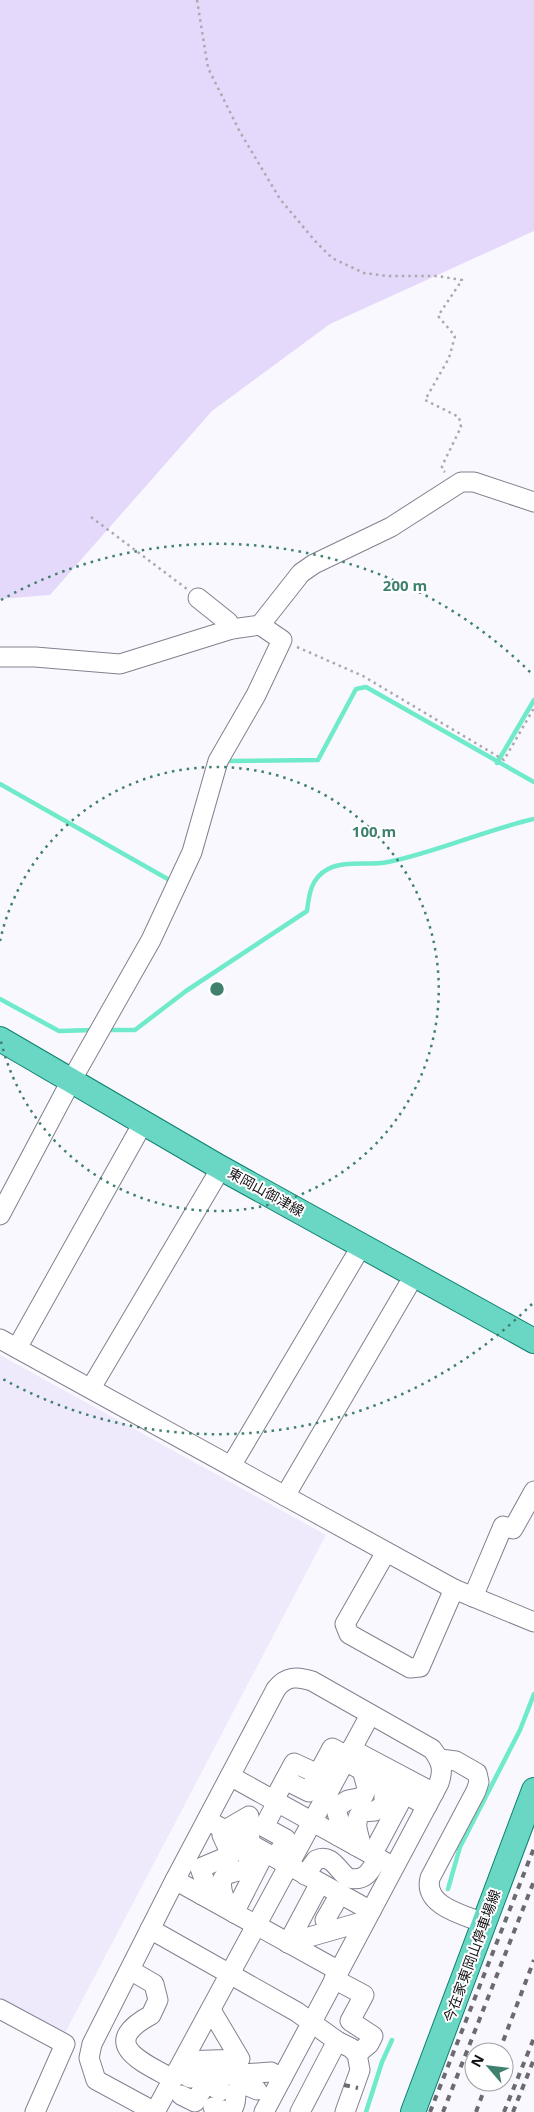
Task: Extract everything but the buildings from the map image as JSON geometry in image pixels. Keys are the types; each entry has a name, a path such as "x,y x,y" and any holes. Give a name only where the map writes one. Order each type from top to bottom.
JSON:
{"main road":[{"name":"東岡山御津線","path":"0,1039 220,1168 534,1341"},
{"name":"今在家東岡山停車場線","path":"413,2112 533,1797"}],"street":[{"path":"0,658 35,657 120,664 232,629 260,624 301,573 314,564 391,527 461,482 474,482 534,502"},
{"path":"198,598 228,622 232,629"},
{"path":"0,1216 71,1081 126,986 179,882 192,852 218,761 256,695 282,640 260,624"},
{"path":"17,1348 143,1123"},
{"path":"91,1388 220,1168"},
{"path":"232,1466 362,1245"},
{"path":"285,1496 415,1274"},
{"path":"0,1339 454,1589 534,1622"},
{"path":"473,1597 504,1526 513,1529 534,1491"},
{"path":"386,1552 345,1624 348,1634 402,1664 410,1668 420,1667 454,1589"},
{"path":"227,1908 220,1884 221,1878 226,1874 243,1871 247,1867 248,1856 243,1848 278,1860 316,1860 324,1858 334,1862 348,1878 360,1879 369,1874 375,1856 430,1799 443,1771 440,1759 432,1749 312,1681 300,1677 282,1681 175,1880 92,2044 89,2058 96,2080 155,2112 182,2083 211,2010 256,1926 278,1860 286,1839 264,1827 294,1763 318,1774 332,1748 430,1799"},
{"path":"227,1908 240,1888 261,1875 278,1860 312,1821 370,1715"},
{"path":"348,1755 362,1770 384,1782 405,1793 430,1799"},
{"path":"440,1759 456,1761 477,1773 479,1782 430,1878 428,1888 430,1895 442,1905 484,1923"},
{"path":"338,1836 342,1829 337,1813 338,1806 348,1800 363,1797 367,1788 362,1770"},
{"path":"230,1776 375,1856"},
{"path":"375,1856 360,1840 356,1825 357,1818 361,1812 375,1811 384,1805 384,1782"},
{"path":"245,2112 257,2090 274,2075 312,2020 368,1916 379,1829 405,1793"},
{"path":"207,1820 278,1860 329,1907 368,1916"},
{"path":"202,1895 207,1887 200,1868 231,1855 222,1835 225,1830"},
{"path":"278,1860 288,1943"},
{"path":"175,1880 288,1943 364,1995 350,2021 373,2036 369,2044 358,2054"},
{"path":"288,1943 368,1916"},
{"path":"150,1929 312,2020 337,2041 358,2054 360,2070 345,2112"},
{"path":"130,1970 154,1984 158,2000 151,2015 132,2027 126,2041 129,2051 136,2059 182,2083 218,2096 274,2075"},
{"path":"0,2009 65,2044 35,2112"},
{"path":"182,2083 240,2059 211,2010"},
{"path":"300,2112 337,2041"},
{"path":"264,2112 274,2075"},
{"path":"218,2096 225,2110 233,2108 236,2101 235,2093 240,2086 248,2086 257,2090"}],"path":[{"path":"197,0 208,68 240,132 280,199 315,241 332,258 364,273 387,276 438,276 462,280 438,316 455,336 449,358 425,400 459,417 461,426 442,466 442,470 461,482"},
{"path":"91,517 198,598"},
{"path":"282,640 363,676 504,760 534,708"}],"shaded area":[{"path":"0,0 534,0 534,231 330,324 212,411 50,595 0,599"},
{"path":"0,1355 326,1535 64,2035 0,1999"}],"waterway":[{"path":"226,765 227,761 318,760 356,689 366,687 534,782"},
{"path":"497,763 534,700"},
{"path":"0,784 173,882"},
{"path":"106,1030 135,1030 186,991 307,911 314,882 328,869 349,864 381,863 406,858 534,819"},
{"path":"0,999 59,1031 93,1030"},
{"path":"448,1889 460,1847 520,1730 534,1694"},
{"path":"366,2112 382,2062 392,2040"}],"railway":[{"path":"430,2112 534,1848"},
{"path":"443,2112 534,1881"},
{"path":"503,2042 534,1960"},
{"path":"504,2112 534,2038"},
{"path":"513,2112 534,2059"},
{"path":"344,2085 358,2088"},
{"path":"476,2112 483,2092"}]}
